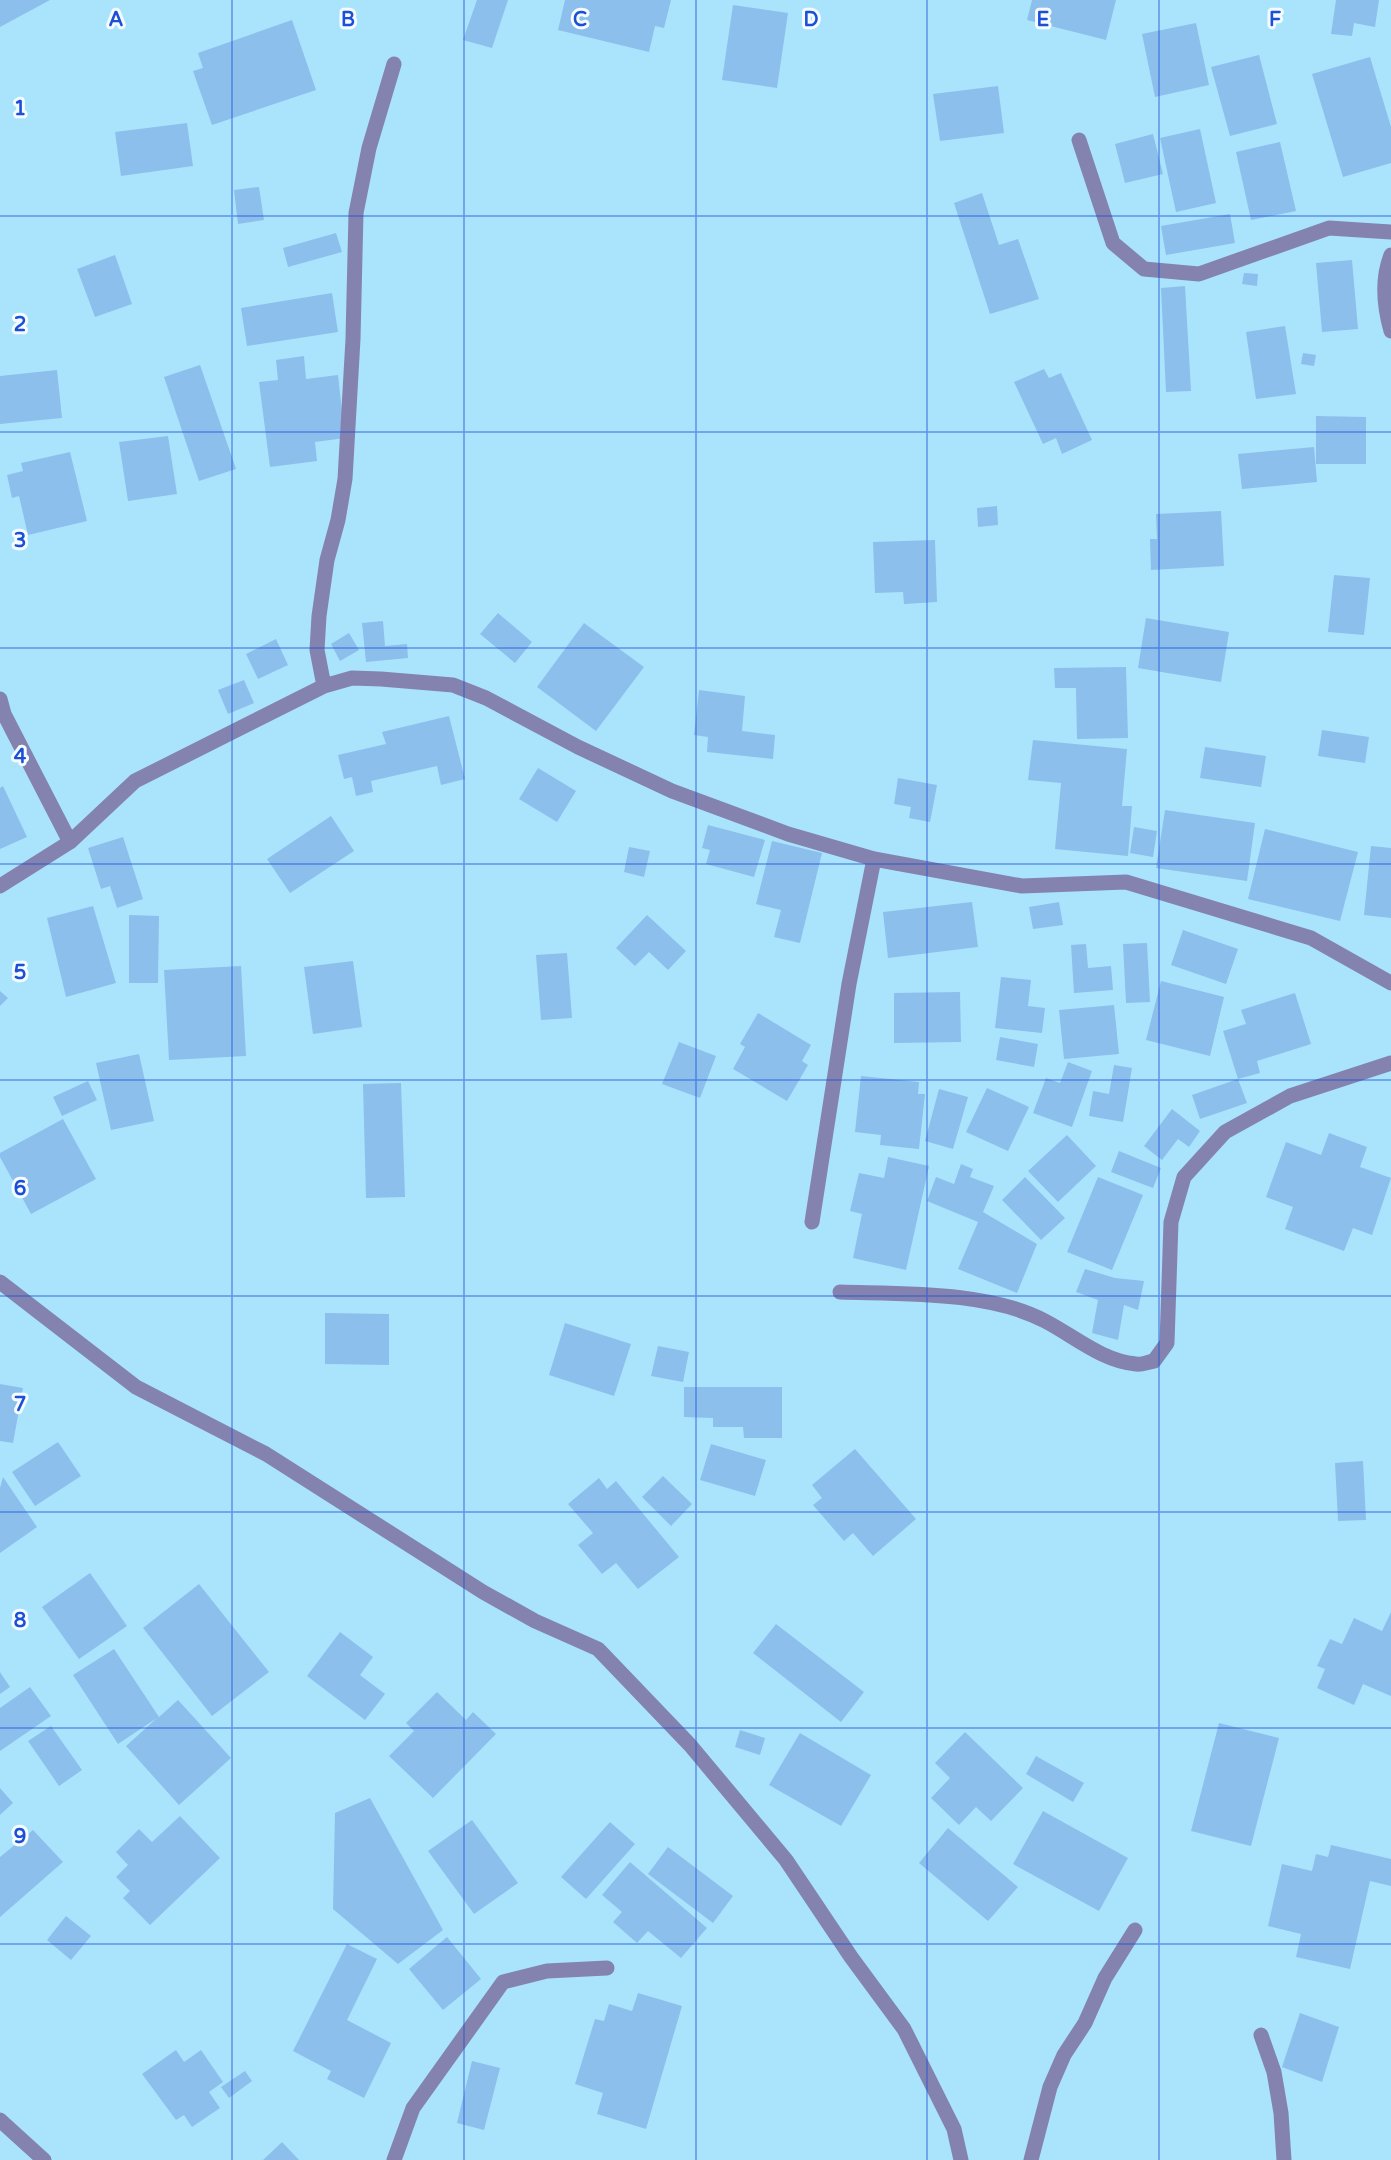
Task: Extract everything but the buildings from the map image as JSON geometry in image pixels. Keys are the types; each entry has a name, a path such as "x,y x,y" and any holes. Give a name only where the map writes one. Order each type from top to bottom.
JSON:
{"street":[{"path":"324,686 317,650 318,627 327,560 338,520 345,479 353,339 356,213 369,148 394,64"},
{"path":"1079,140 1113,243 1144,269 1199,274 1329,228 1391,232"},
{"path":"1391,255 1386,267 1384,307 1391,331"},
{"path":"0,886 70,842 135,781 324,686 352,678 381,678 453,685 486,698 578,747 672,791 788,834 874,859 1022,886 1126,882 1311,938 1391,983"},
{"path":"0,699 4,714 70,842"},
{"path":"812,1222 848,995 874,859"},
{"path":"840,1292 941,1295 993,1302 1042,1319 1106,1356 1137,1365 1154,1361 1167,1343 1171,1222 1184,1177 1225,1132 1290,1096 1391,1063"},
{"path":"0,1282 136,1387 266,1454 483,1592 535,1621 598,1649 690,1745 786,1860 851,1957 904,2029 954,2129 961,2160"},
{"path":"1031,2160 1050,2087 1064,2055 1085,2023 1105,1978 1135,1930"},
{"path":"394,2160 413,2108 503,1982 547,1971 607,1968"},
{"path":"1261,2035 1274,2072 1281,2113 1284,2160"},
{"path":"0,2120 44,2160"}]}
